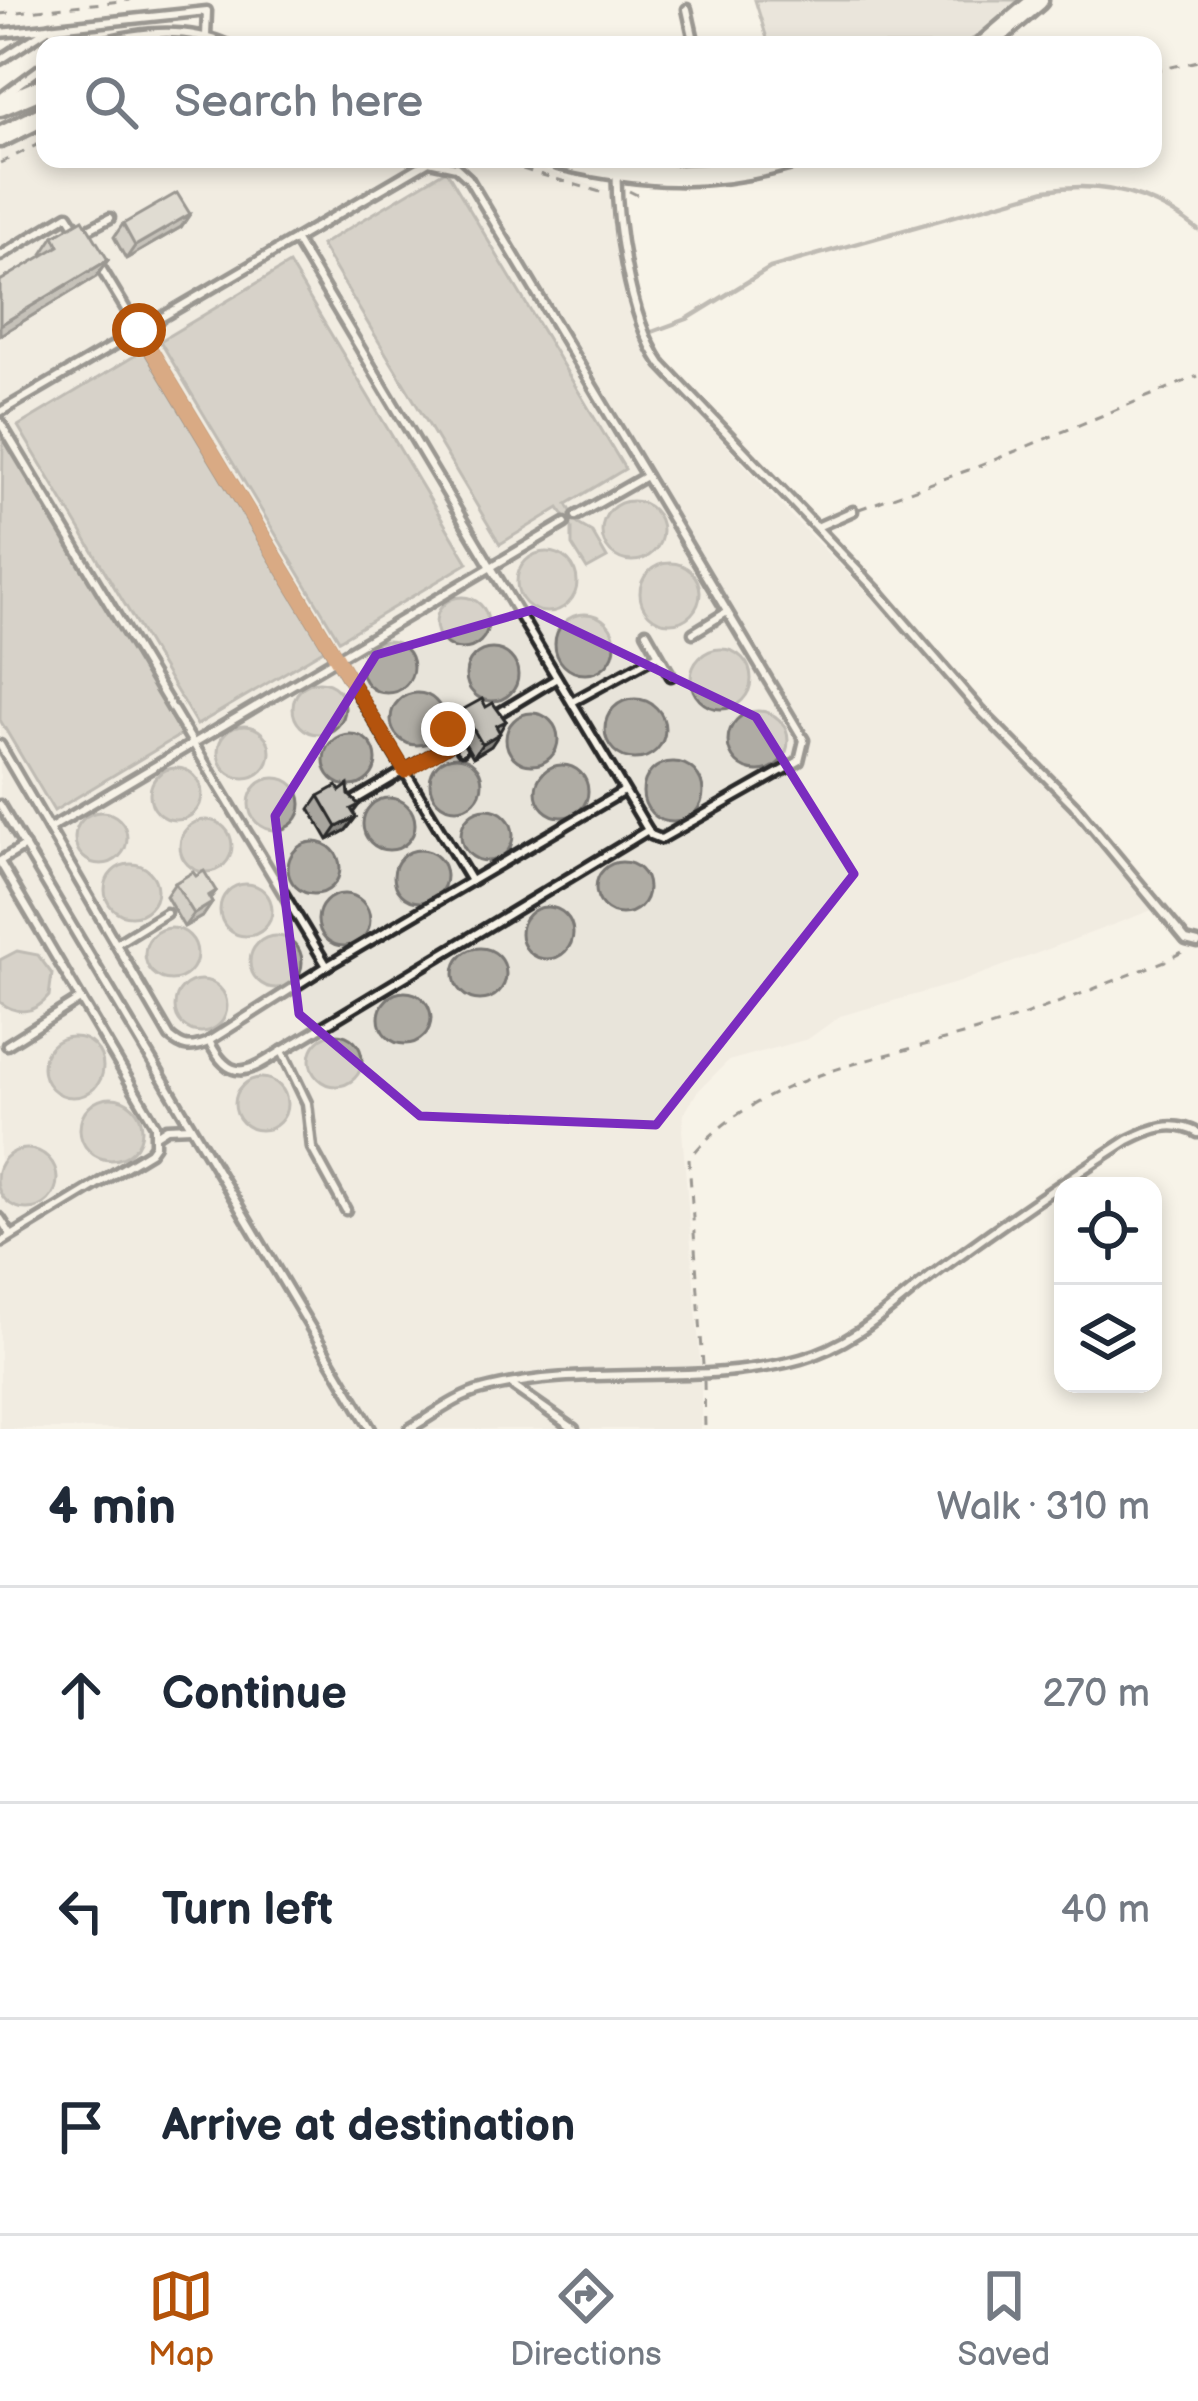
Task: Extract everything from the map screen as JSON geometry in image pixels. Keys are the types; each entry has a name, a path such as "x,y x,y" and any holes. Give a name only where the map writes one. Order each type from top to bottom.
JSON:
{"main road":[{"path":"996,36 1038,0"},
{"path":"0,102 36,91"},
{"path":"0,137 36,119"},
{"path":"617,172 680,178 752,168"}],"lane":[{"path":"687,9 693,36"},
{"path":"0,33 207,11 206,36 142,36"},
{"path":"51,27 55,36"},
{"path":"37,36 51,27"},
{"path":"0,60 36,37"},
{"path":"0,102 36,72"},
{"path":"0,412 417,168"},
{"path":"295,239 648,830 661,839 790,769 802,753 804,740 468,178 457,168"},
{"path":"617,172 637,306 654,353 931,650 980,710 1074,805 1186,940 1198,943"},
{"path":"0,256 68,215 80,233 110,218"},
{"path":"91,253 471,881"},
{"path":"0,422 327,967"},
{"path":"576,516 646,476"},
{"path":"817,527 853,511"},
{"path":"49,829 565,523"},
{"path":"693,633 727,612"},
{"path":"646,632 670,676"},
{"path":"572,702 658,655"},
{"path":"491,718 557,678"},
{"path":"448,729 462,750"},
{"path":"347,805 455,741"},
{"path":"0,746 170,1036 180,1046 193,1048 625,790"},
{"path":"0,805 371,1429"},
{"path":"209,1041 221,1062 236,1071 255,1068 648,830"},
{"path":"0,1243 150,1152 156,1135 155,1125 0,862 25,846"},
{"path":"116,944 166,913"},
{"path":"7,1045 81,999"},
{"path":"282,1052 301,1083 312,1148 346,1210"},
{"path":"156,1135 167,1128 191,1126"},
{"path":"410,1429 478,1390 633,1374 704,1373 800,1359 844,1343 941,1268 1128,1140 1157,1126 1187,1127 1198,1133"},
{"path":"0,1218 11,1236"},
{"path":"511,1385 574,1429"}],"path":[{"path":"0,14 130,0"},
{"path":"1162,69 1198,61"},
{"path":"0,163 36,145"},
{"path":"519,168 618,197"},
{"path":"617,172 644,198"},
{"path":"853,511 977,467 1198,376"},
{"path":"705,1429 689,1159 708,1135 778,1092 997,1024 1165,961 1198,943"}],"highlighted area":[{"path":"532,610 756,717 854,874 656,1125 420,1116 299,1014 275,816 376,655"}],"shaded area":[{"path":"755,0 1021,0 977,36 766,36"},
{"path":"36,133 36,168 539,168 609,191 640,342 657,369 1047,783 1152,910 960,982 840,1016 808,1039 728,1061 697,1092 684,1114 682,1130 701,1429 0,1429 0,148"},
{"path":"446,170 625,469 567,504 607,558 587,569 572,545 572,528 559,508 500,544 321,245"},
{"path":"289,264 468,563 339,640 160,341"},
{"path":"146,349 325,649 197,725 18,426"},
{"path":"3,435 182,734 54,811 0,720"},
{"path":"632,501 654,509 662,531 654,553 632,561 610,553 602,531 610,509"},
{"path":"547,552 569,560 577,582 569,604 547,612 525,604 517,582 525,560"},
{"path":"670,563 692,571 700,593 692,615 670,623 648,615 640,593 648,571"},
{"path":"462,597 481,604 488,623 481,642 462,649 443,642 436,623 443,604"},
{"path":"585,614 607,622 615,644 607,666 585,674 563,666 555,644 563,622"},
{"path":"387,641 406,648 413,667 406,686 387,693 368,686 361,667 368,648"},
{"path":"492,649 511,656 518,675 511,694 492,701 473,694 466,675 473,656"},
{"path":"721,649 743,657 751,679 743,701 721,709 699,701 691,679 699,657"},
{"path":"319,682 338,689 345,708 338,727 319,734 300,727 293,708 300,689"},
{"path":"417,693 436,700 443,719 436,738 417,745 398,738 391,719 398,700"},
{"path":"635,699 657,707 665,729 657,751 635,759 613,751 605,729 613,707"},
{"path":"758,711 780,719 788,741 780,763 758,771 736,763 728,741 736,719"},
{"path":"532,713 551,720 558,739 551,758 532,765 513,758 506,739 513,720"},
{"path":"244,726 263,733 270,752 263,771 244,778 225,771 218,752 225,733"},
{"path":"350,734 369,741 376,760 369,779 350,786 331,779 324,760 331,741"},
{"path":"456,757 475,764 482,783 475,802 456,809 437,802 430,783 437,764"},
{"path":"673,762 695,770 703,792 695,814 673,822 651,814 643,792 651,770"},
{"path":"562,765 581,772 588,791 581,810 562,817 543,810 536,791 543,772"},
{"path":"176,768 195,775 202,794 195,813 176,820 157,813 150,794 157,775"},
{"path":"275,778 294,785 301,804 294,823 275,830 256,823 249,804 256,785"},
{"path":"389,798 408,805 415,824 408,843 389,850 370,843 363,824 370,805"},
{"path":"487,809 506,816 513,835 506,854 487,861 468,854 461,835 468,816"},
{"path":"101,812 120,819 127,838 120,857 101,864 82,857 75,838 82,819"},
{"path":"206,820 225,827 232,846 225,865 206,872 187,865 180,846 187,827"},
{"path":"314,842 333,849 340,868 333,887 314,894 295,887 288,868 295,849"},
{"path":"420,850 439,857 446,876 439,895 420,902 401,895 394,876 401,857"},
{"path":"622,862 641,869 648,888 641,907 622,914 603,907 596,888 603,869"},
{"path":"131,864 150,871 157,890 150,909 131,916 112,909 105,890 112,871"},
{"path":"246,884 265,891 272,910 265,929 246,936 227,929 220,910 227,891"},
{"path":"344,894 363,901 370,920 363,939 344,946 325,939 318,920 325,901"},
{"path":"547,907 566,914 573,933 566,952 547,959 528,952 521,933 528,914"},
{"path":"171,928 190,935 197,954 190,973 171,980 152,973 145,954 152,935"},
{"path":"276,936 295,943 302,962 295,981 276,988 257,981 250,962 257,943"},
{"path":"480,948 499,955 506,974 499,993 480,1000 461,993 454,974 461,955"},
{"path":"17,951 38,955 52,974 49,996 26,1011 0,1002 0,960"},
{"path":"201,980 220,987 227,1006 220,1025 201,1032 182,1025 175,1006 182,987"},
{"path":"405,992 424,999 431,1018 424,1037 405,1044 386,1037 379,1018 386,999"},
{"path":"336,1034 355,1041 362,1060 355,1079 336,1086 317,1079 310,1060 317,1041"},
{"path":"73,1037 95,1045 103,1067 95,1089 73,1097 51,1089 43,1067 51,1045"},
{"path":"261,1078 280,1085 287,1104 280,1123 261,1130 242,1123 235,1104 242,1085"},
{"path":"111,1098 133,1107 142,1129 133,1151 111,1160 89,1151 80,1129 89,1107"},
{"path":"16,1151 38,1151 55,1168 55,1190 38,1207 16,1207 -1,1190 -1,1168"}],"building":[{"path":"177,193 190,214 135,246 123,224"},
{"path":"83,219 108,260 0,325 0,281 59,246 54,236"},
{"path":"482,699 486,707 493,703 506,721 496,726 500,733 482,744 462,710"},
{"path":"348,785 349,795 359,805 351,809 356,817 337,827 319,796"},
{"path":"204,871 216,891 208,896 212,903 194,914 175,883"}],"waterway":[{"path":"652,332 687,319 770,268 1046,190 1087,187 1127,193 1163,207 1198,230"}],"route":[{"path":"139,330 405,771 455,741 448,729"}]}
